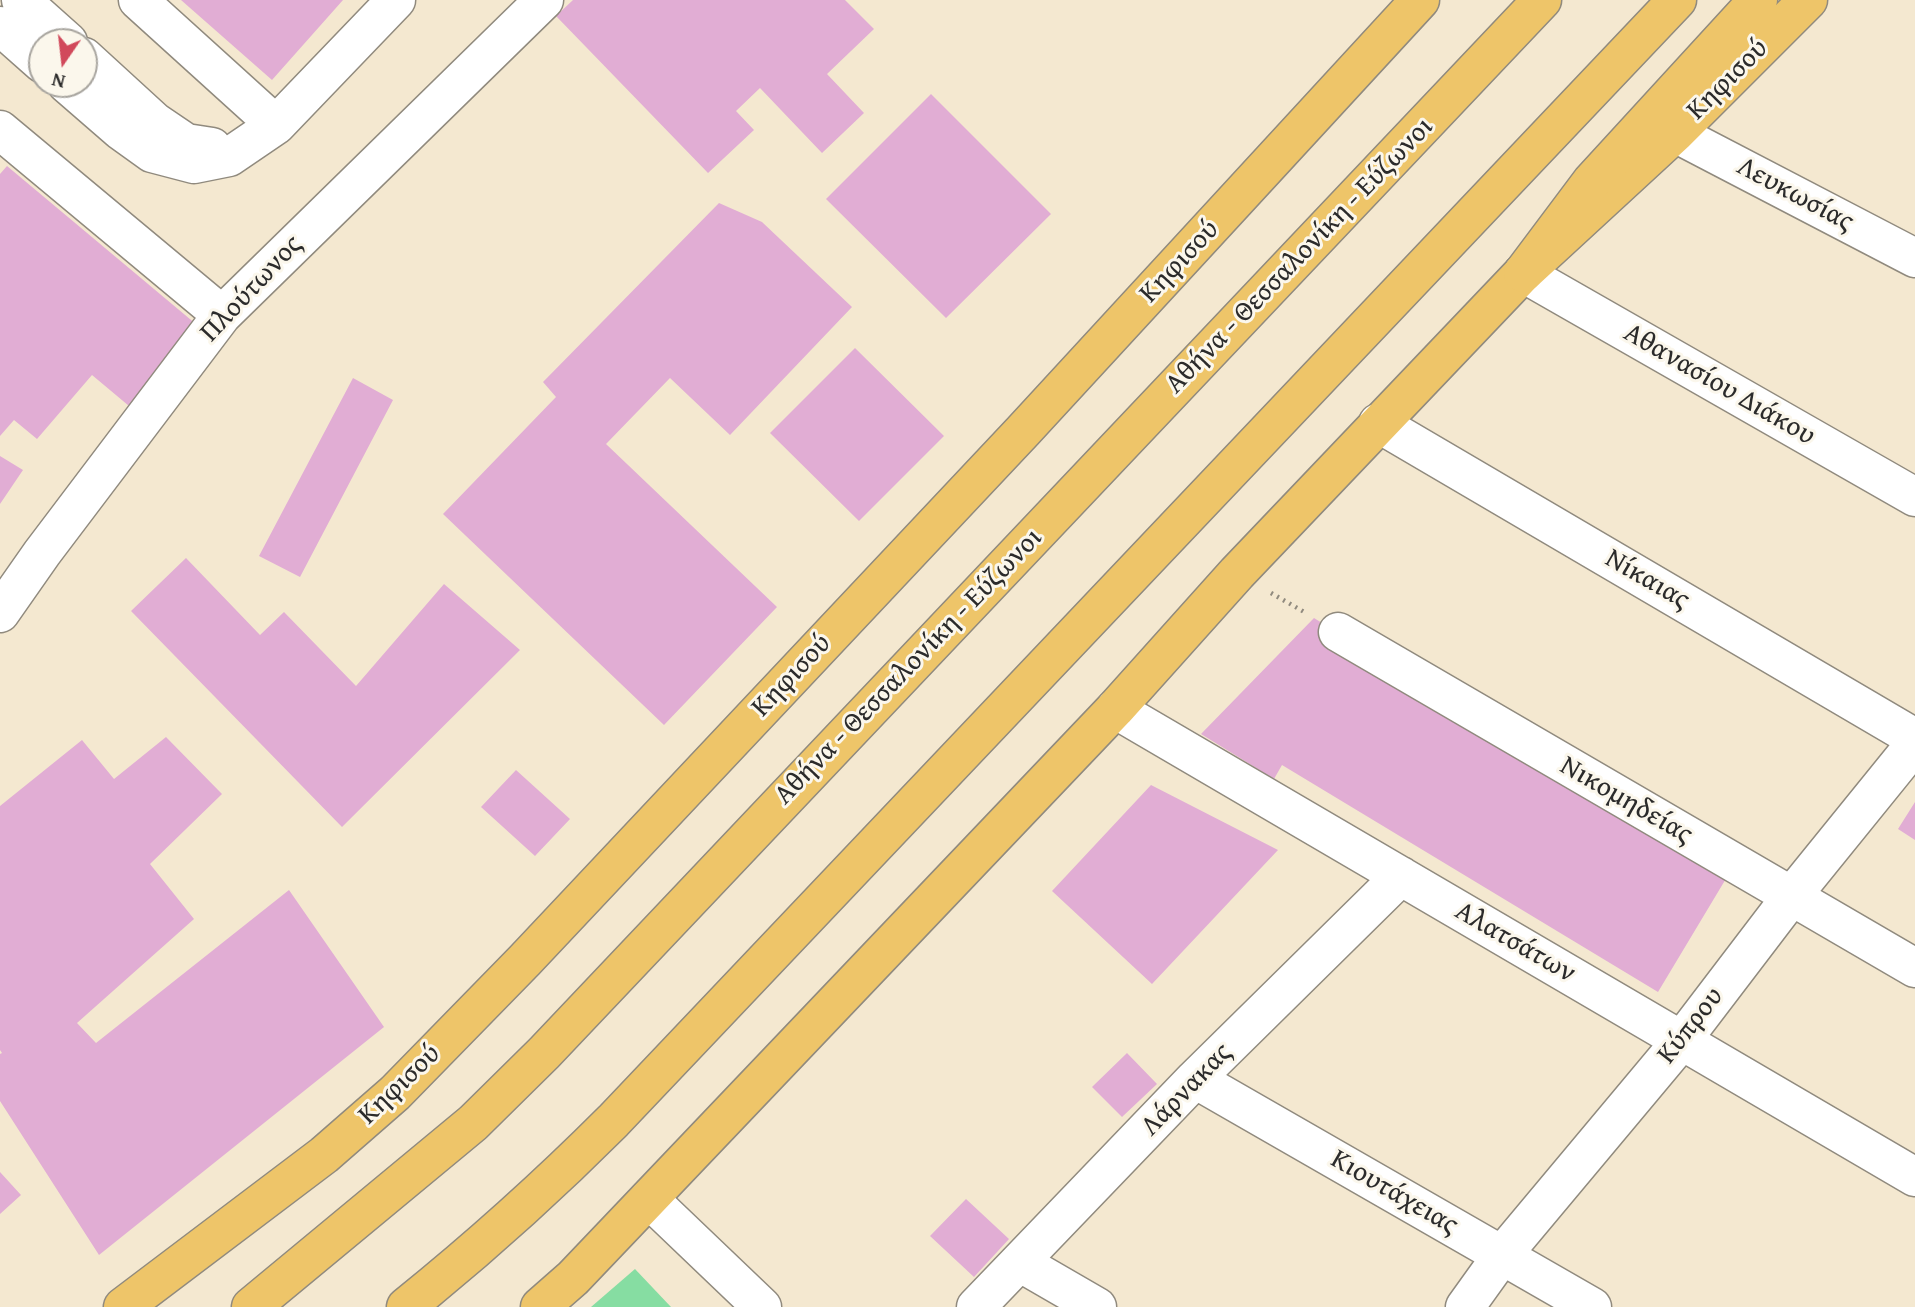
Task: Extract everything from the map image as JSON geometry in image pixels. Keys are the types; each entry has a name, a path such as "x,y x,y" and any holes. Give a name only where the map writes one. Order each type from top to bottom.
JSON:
{"main road":[{"name":"Κηφισού","path":"123,1307 324,1155 395,1093 525,960 1023,431 1420,0"},
{"name":"Αθήνα - Θεσσαλονίκη - Εύζωνοι","path":"251,1307 473,1123 544,1053 1542,0"},
{"path":"406,1307 543,1190 613,1121 1677,0"},
{"path":"1523,273 1592,181 1758,0"},
{"name":"Κηφισού","path":"540,1307 573,1278 649,1199 1115,709 1237,573 1523,273 1675,133 1808,0"}],"street":[{"path":"21,0 52,28"},
{"path":"138,0 276,125"},
{"path":"83,98 152,153 194,164 229,157 276,125 396,0"},
{"name":"Πλούτωνος","path":"0,613 222,315 544,0"},
{"path":"0,26 28,51"},
{"path":"98,70 155,122 186,143 219,148 245,143 276,125"},
{"path":"0,130 222,315"},
{"name":"Λευκωσίας","path":"1675,133 1915,258"},
{"name":"Αθανασίου Διάκου","path":"1523,273 1915,497"},
{"name":"Νίκαιας","path":"1378,423 1915,738"},
{"name":"Νικομηδείας","path":"1338,632 1915,968"},
{"name":"Αλατσάτων","path":"1115,709 1915,1177"},
{"name":"Κύπρου","path":"1465,1307 1503,1254 1682,1040 1791,897 1915,744"},
{"name":"Λάρνακας","path":"976,1307 1195,1079 1401,876"},
{"name":"Κιουτάχειας","path":"1195,1079 1592,1307"},
{"path":"649,1199 762,1307"},
{"path":"1021,1263 1097,1307"}],"path":[{"path":"1237,573 1338,632"}],"green space":[{"path":"635,1269 671,1307 591,1307"}],"building":[{"path":"181,0 343,0 272,80"},
{"path":"573,0 845,0 874,29 827,74 864,113 822,153 760,88 736,111 754,130 708,173 556,16"},
{"path":"931,94 1051,214 946,318 826,199"},
{"path":"7,166 203,330 135,411 92,375 37,439 14,420 0,436 0,174"},
{"path":"719,203 762,222 852,307 730,435 670,378 606,444 777,607 664,725 443,514 556,397 543,382"},
{"path":"855,348 944,436 859,521 770,433"},
{"path":"353,378 393,400 300,577 259,556"},
{"path":"0,456 23,470 0,504"},
{"path":"186,558 260,635 284,612 356,686 444,584 520,650 342,827 131,611"},
{"path":"1314,618 1727,877 1658,992 1282,765 1274,779 1201,734"},
{"path":"166,737 222,794 150,864 194,919 77,1023 96,1043 289,890 384,1027 99,1255 0,1101 0,806 82,740 114,779"},
{"path":"516,770 570,819 535,856 481,807"},
{"path":"1151,785 1278,850 1152,984 1052,891"},
{"path":"1915,802 1915,840 1898,829"},
{"path":"1127,1053 1157,1084 1122,1117 1092,1087"},
{"path":"0,1172 21,1195 0,1214"},
{"path":"966,1199 1009,1239 974,1277 930,1236"}]}
